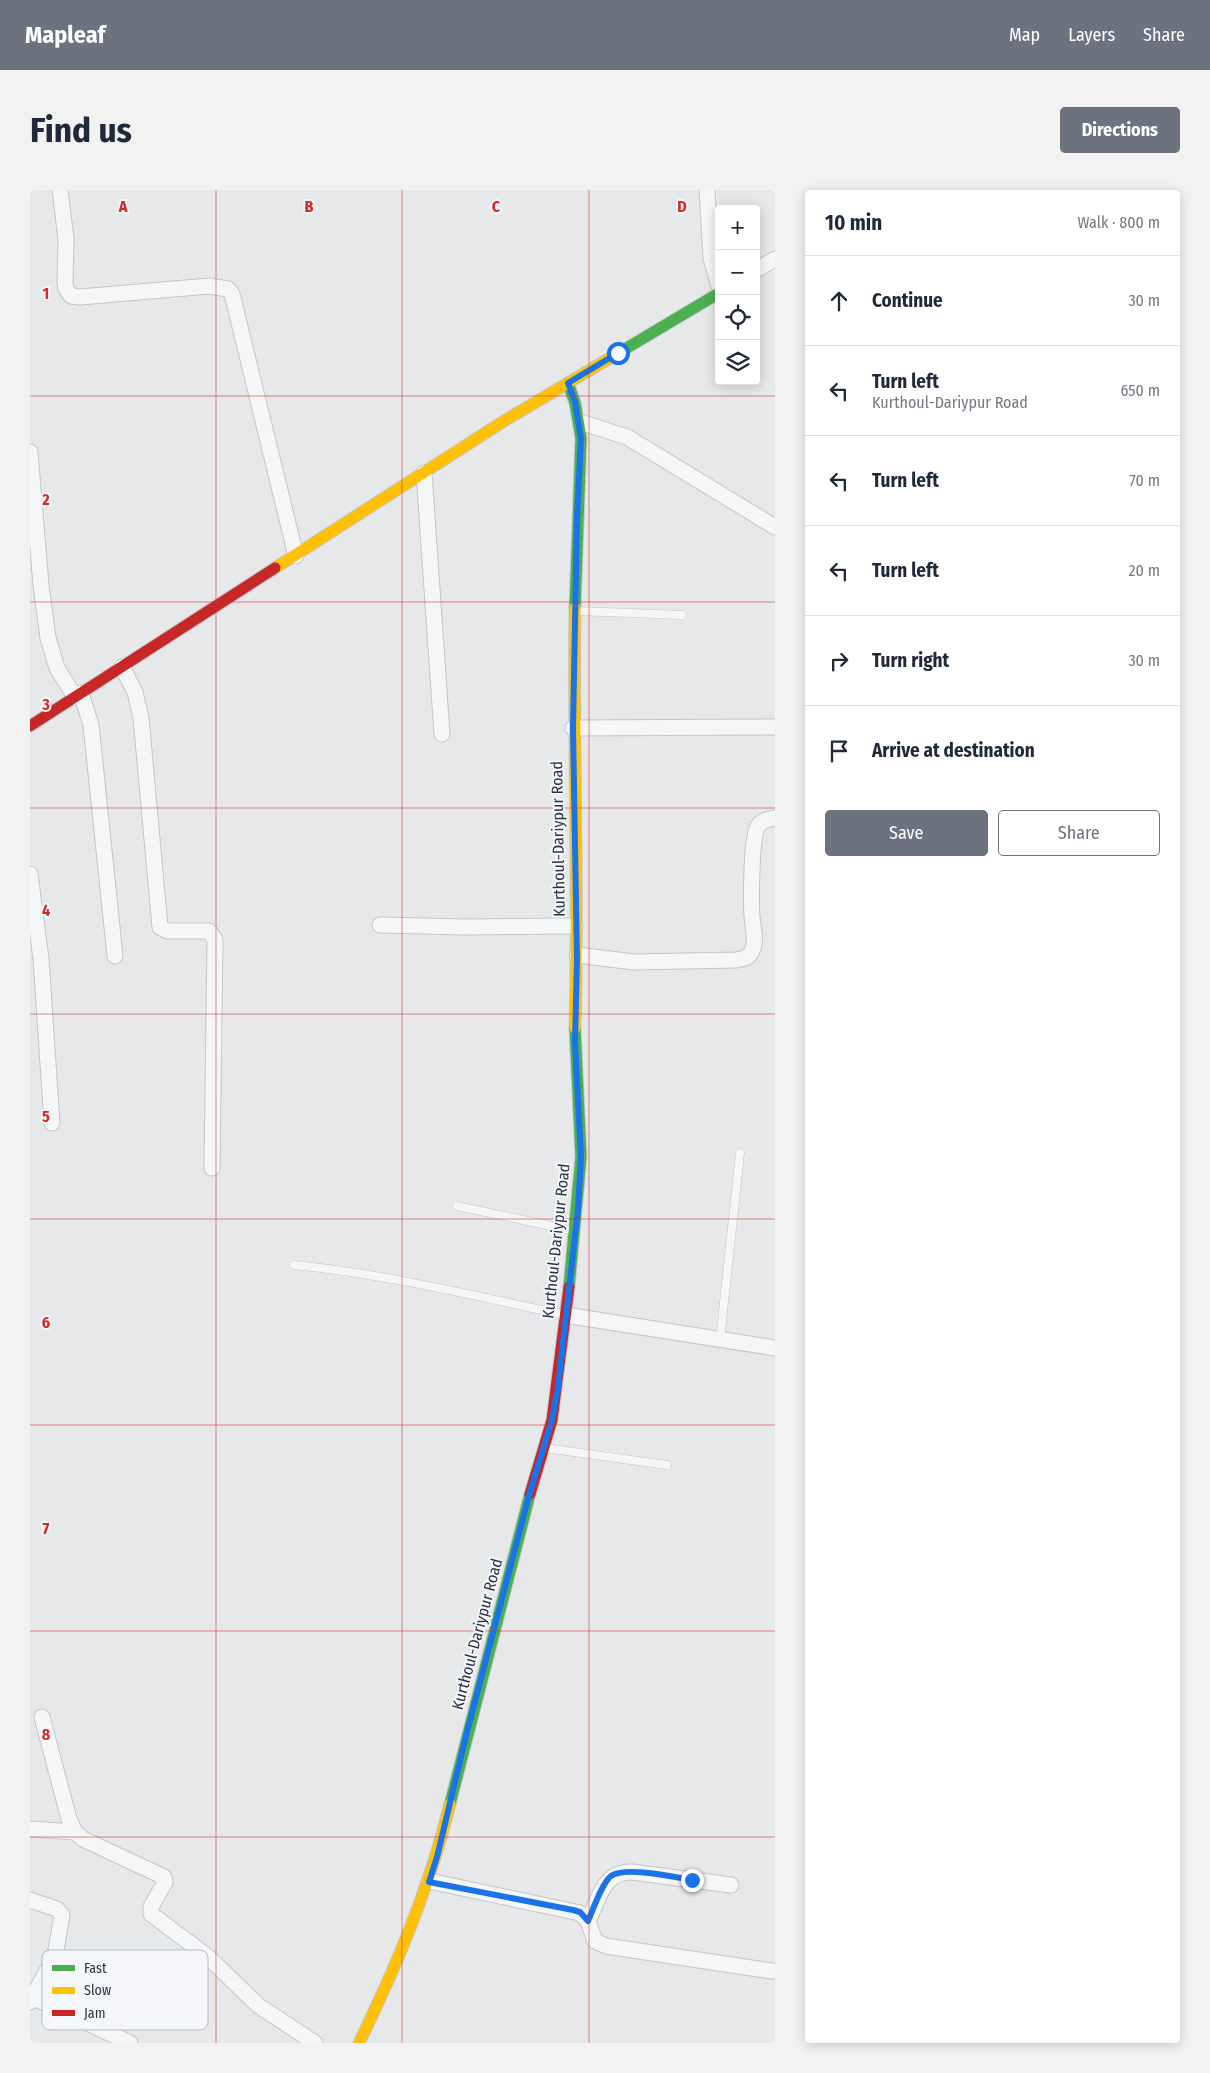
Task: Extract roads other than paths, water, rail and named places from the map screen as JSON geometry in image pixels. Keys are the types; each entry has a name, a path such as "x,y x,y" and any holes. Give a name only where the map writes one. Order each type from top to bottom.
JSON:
{"street":[{"path":"60,190 66,239 65,283 66,290 70,296 80,297 209,286 228,289 232,294 296,556"},
{"path":"707,190 711,258 715,272"},
{"path":"760,268 775,259"},
{"path":"30,726 424,473 568,383 716,295"},
{"name":"Kurthoul-Dariypur Road","path":"359,2043 397,1964 437,1857 467,1732 552,1420 558,1387 581,1157 575,1042 577,955 573,728 581,455 580,422 568,383"},
{"path":"580,422 627,437 775,527"},
{"path":"30,452 40,585 48,638 57,668 78,695 91,725 115,956"},
{"path":"424,473 442,734"},
{"path":"122,667 135,692 141,718 159,924 162,930 167,932 209,931 214,940 212,1168"},
{"path":"573,728 775,727"},
{"path":"577,955 634,962 703,962 736,960 749,956 753,950 754,940 752,908 754,838 758,825 767,819 775,818"},
{"path":"30,874 40,959 52,1123"},
{"path":"380,924 481,927 576,926"},
{"path":"565,1315 775,1348"},
{"path":"42,1717 69,1820 75,1832 83,1839 164,1877 165,1882 150,1907 151,1914 199,1950"},
{"path":"30,1829 75,1832"},
{"path":"588,1921 607,1882 617,1873 632,1872 731,1885"},
{"path":"429,1882 580,1912 588,1921 595,1941 606,1946 772,1971"},
{"path":"30,1900 57,1909 62,1915 56,1950"},
{"path":"208,1957 259,2006 315,2043"},
{"path":"31,1998 42,1979"},
{"path":"101,2030 130,2043"}],"lane":[{"path":"575,611 682,615"},
{"path":"720,1340 740,1153"},
{"path":"457,1206 575,1231"},
{"path":"294,1264 346,1270 395,1279 565,1315"},
{"path":"543,1448 667,1466"}]}
